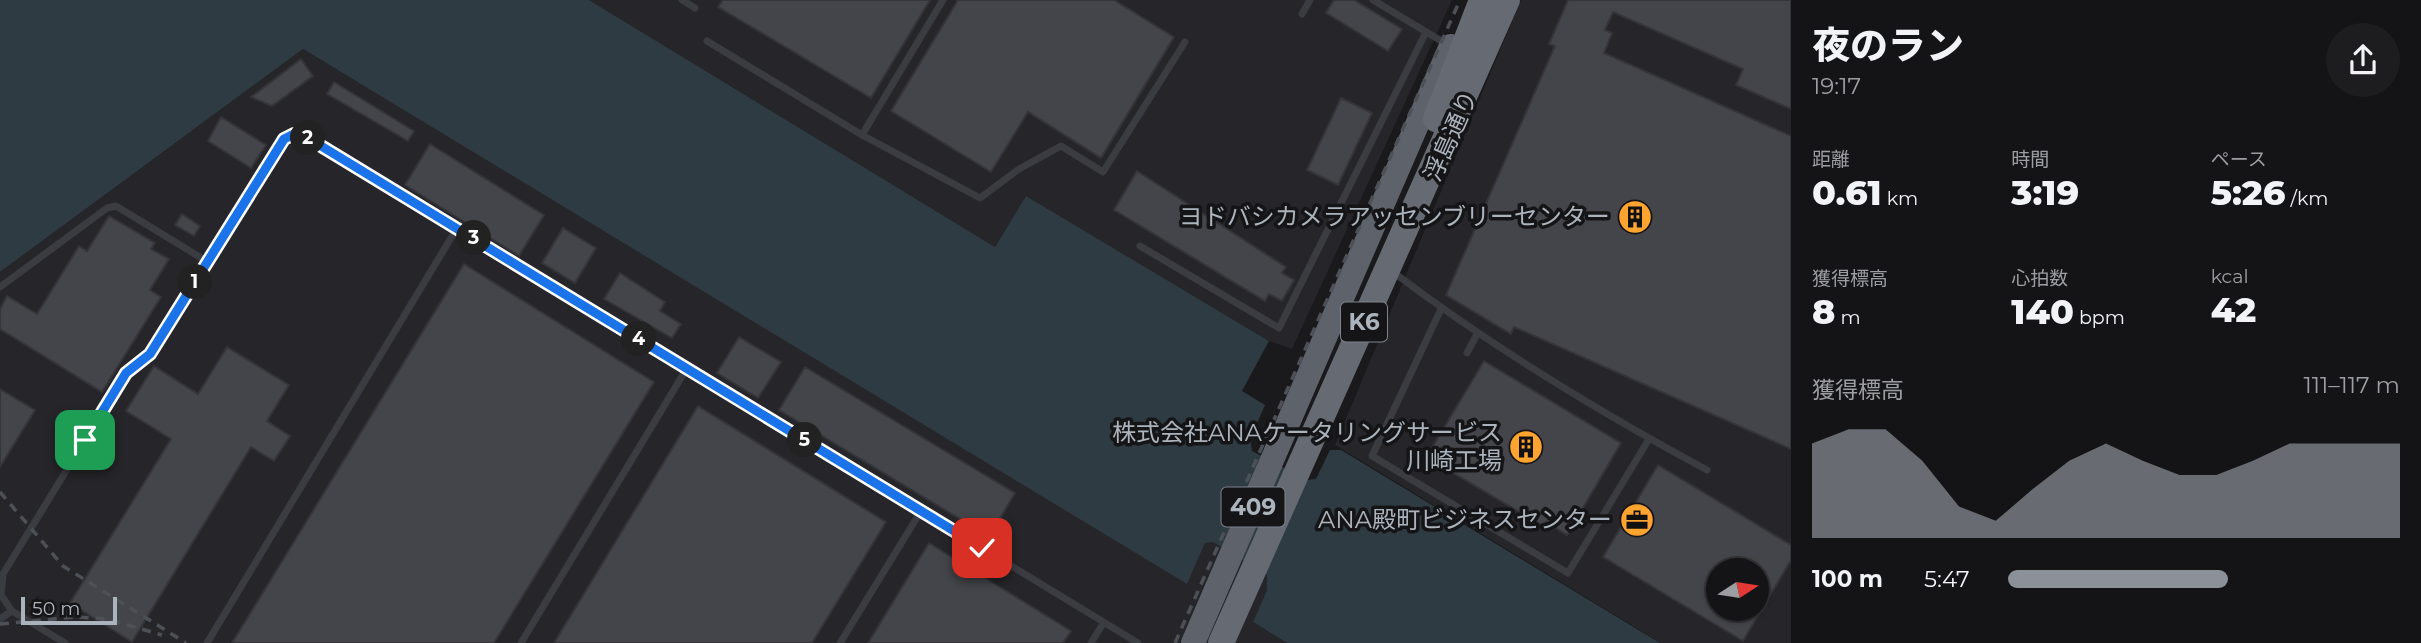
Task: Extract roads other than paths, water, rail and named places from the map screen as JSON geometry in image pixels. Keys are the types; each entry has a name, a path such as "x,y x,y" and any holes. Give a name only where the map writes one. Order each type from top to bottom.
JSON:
{"highway":[{"name":"浮島通り","path":"1232,632 1325,426 1376,265 1451,47 1472,0"},
{"path":"1396,225 1482,0"},
{"name":"K6","path":"1210,643 1496,0"},
{"name":"浮島通り","path":"1194,643 1296,408 1376,265 1482,65 1508,0"},
{"name":"K6","path":"1221,643 1508,0"}],"lane":[{"path":"682,0 695,8"},
{"path":"862,135 943,0"},
{"path":"1302,14 1310,0"},
{"path":"1373,0 1482,65"},
{"path":"1140,246 1279,328 1426,32"},
{"path":"707,41 862,135 980,198 1019,169 1061,146 1103,172 1185,42"},
{"path":"65,643 12,611 1,595 3,574 126,373 150,354 284,139 294,134 303,135 1138,643"},
{"path":"0,287 107,208 116,206 208,262"},
{"path":"207,643 457,228"},
{"path":"1376,265 1477,334 1649,439 1707,470"},
{"path":"1441,309 1372,456 1568,573 1649,439"},
{"path":"1467,353 1477,334"},
{"path":"521,643 687,368"},
{"path":"840,643 921,511"},
{"path":"0,619 12,611"},
{"path":"1091,643 1104,622"}],"railway":[{"path":"1175,643 1460,0"},
{"path":"0,492 63,566 186,643"},
{"path":"0,624 76,617 107,619 162,635"}],"place":[{"name":"ヨドバシカメラアッセンブリーセンター","path":"1635,217"},
{"name":"株式会社ANAケータリングサービス 川崎工場","path":"1526,447"},
{"name":"ANA殿町ビジネスセンター","path":"1637,520"}]}
